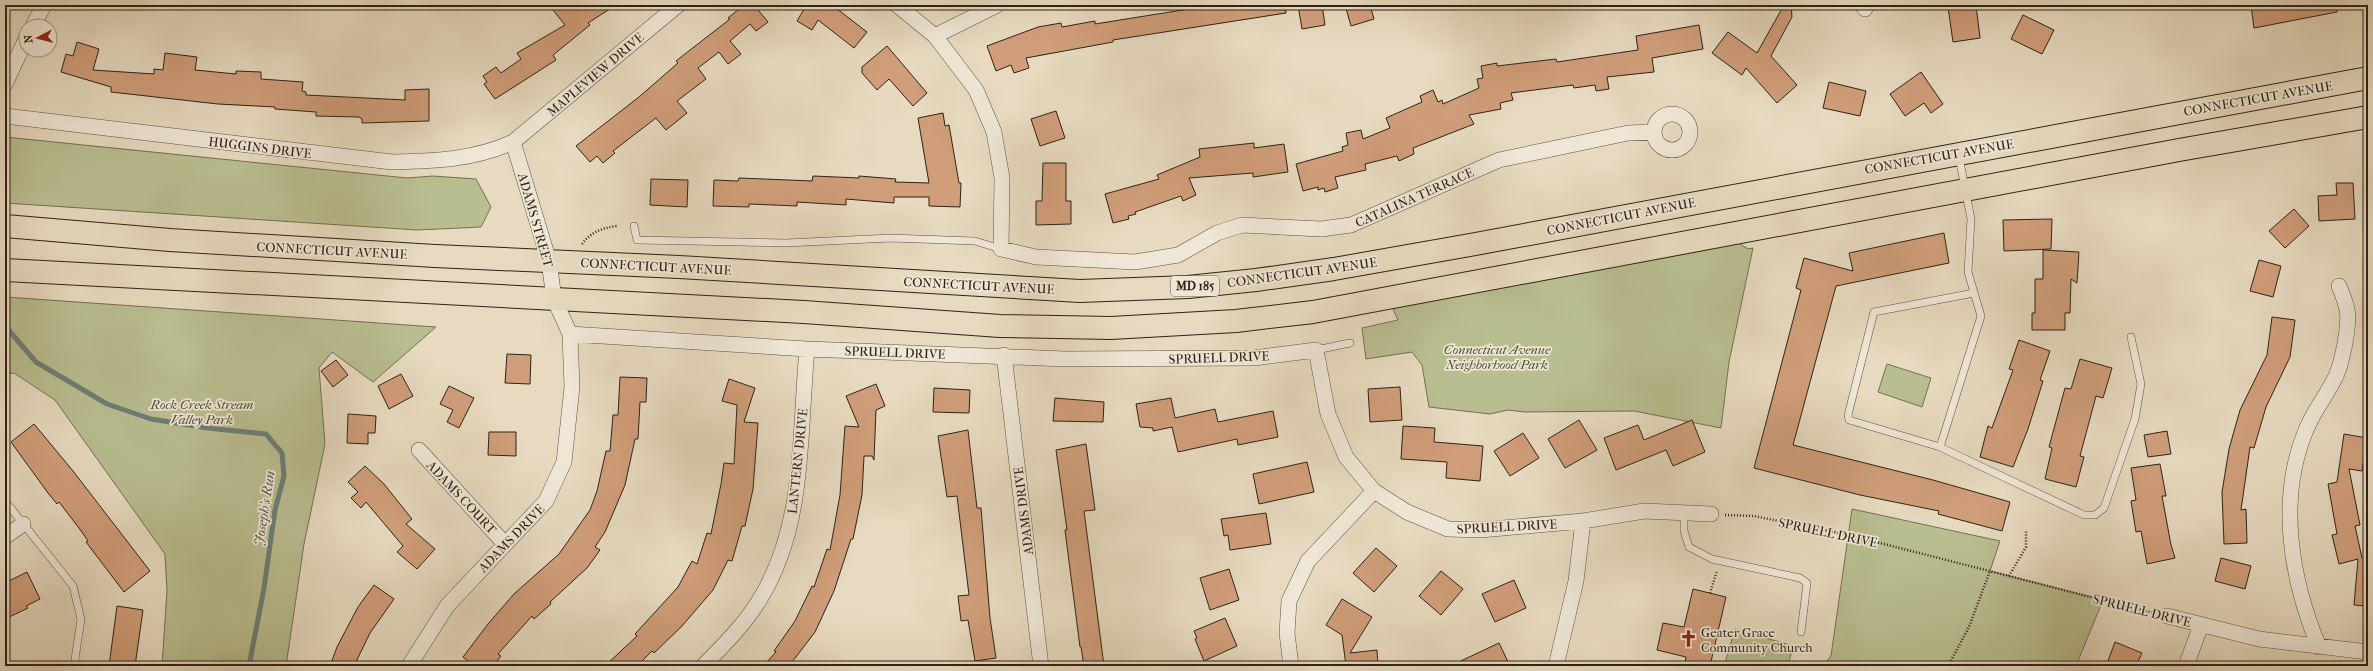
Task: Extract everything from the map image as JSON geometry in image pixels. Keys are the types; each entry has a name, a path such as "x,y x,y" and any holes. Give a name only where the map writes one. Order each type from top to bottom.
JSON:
{"main road":[{"name":"CONNECTICUT AVENUE","path":"5,226 170,240 1080,291 1188,287 1341,268 2368,78"},
{"path":"5,270 554,299 1000,326 1111,328 1236,321 1313,312 1965,189 2368,117"}],"street":[{"path":"37,18 44,5"},
{"name":"MAPLEVIEW DRIVE","path":"513,142 678,5"},
{"path":"897,5 935,36 976,90 994,132 1002,178 1001,249"},
{"path":"935,36 997,5"},
{"path":"5,84 18,56"},
{"name":"HUGGINS DRIVE","path":"5,116 392,162 450,160 497,149 513,142"},
{"name":"CATALINA TERRACE","path":"1001,249 1036,257 1136,262 1178,255 1216,233 1242,225 1321,229 1351,225 1499,160 1628,133 1654,132"},
{"name":"ADAMS STREET","path":"513,142 549,261 554,299"},
{"path":"2319,647 2300,592 2290,535 2290,487 2306,430 2336,378 2343,348 2347,310 2339,286"},
{"name":"ADAMS DRIVE","path":"409,666 447,606 504,543 546,501 564,462 572,387 570,334 554,299"},
{"name":"SPRUELL DRIVE","path":"570,334 807,349 1004,355 1066,359 1254,358 1316,350 1328,414 1346,457 1374,491 1406,512 1448,529 1480,530 1583,521 1644,511 1711,514"},
{"name":"LANTERN DRIVE","path":"703,666 724,645 759,600 778,564 789,532 797,491 807,349"},
{"name":"ADAMS DRIVE","path":"1004,355 1041,666"},
{"name":"ADAMS COURT","path":"419,450 504,543"},
{"path":"1291,666 1287,633 1289,601 1308,561 1374,491"},
{"path":"1556,666 1576,580 1583,521"},
{"path":"5,537 23,524"},
{"name":"SPRUELL DRIVE","path":"2167,616 2259,638 2319,647 2368,652"},
{"path":"2186,666 2201,625"}],"lane":[{"path":"1940,447 1981,316 1968,272 1971,218 1958,153"},
{"path":"634,226 637,240 786,243 891,238 976,241 1001,249"},
{"path":"1974,293 1874,312 1848,415 1849,420 1854,423 1940,447 2084,515 2095,515 2104,508 2135,419 2141,384 2131,337"},
{"path":"1316,350 1350,343"},
{"path":"5,501 72,586 81,619 74,666"},
{"path":"1684,513 1684,531 1689,547 1712,559 1800,578 1807,583 1801,632"}],"path":[{"path":"580,246 588,236 602,228 617,226"},
{"name":"SPRUELL DRIVE","path":"1711,514 1754,516 1849,535 2167,616"},
{"path":"2008,576 2026,547 2026,531"},
{"path":"1710,593 1717,568"},
{"path":"1948,666 1969,627 1990,571"}],"green space":[{"path":"5,137 407,178 433,176 476,179 491,207 481,227 417,230 5,203"},
{"name":"Connecticut Avenue Neighborhood Park","path":"1727,235 1748,249 1753,248 1729,362 1721,428 1634,411 1525,412 1508,410 1490,414 1429,407 1422,365 1412,352 1366,359 1362,328 1398,320 1388,298"},
{"name":"Rock Creek Stream Valley Park","path":"5,297 436,327 373,382 332,352 319,368 325,444 304,544 286,666 162,666 167,591 165,554 55,400 14,373 5,374"},
{"path":"1887,364 1931,378 1922,407 1878,392"},
{"path":"1852,509 2000,541 1990,571 2103,600 2076,666 1823,666 1831,656"},
{"path":"1735,629 1793,646 1788,666 1724,666"}],"building":[{"path":"549,5 616,5 588,23 590,25 553,55 556,60 495,99 484,84 487,82 483,76 496,67 501,73 521,59 517,53 565,25"},
{"path":"744,5 754,5 768,22 756,31 750,24 730,41 741,54 728,64 719,52 698,68 706,79 677,101 687,113 666,130 656,118 613,151 615,153 603,163 597,156 590,162 576,146 639,97 678,63 676,61 730,19 728,18"},
{"path":"798,5 832,5 867,32 854,48 818,20 812,30 797,21 804,9"},
{"path":"1214,5 1285,5 1286,13 1113,40 1113,42 1026,58 1029,68 1014,73 1011,65 996,71 987,46 1038,27 1061,23 1062,27 1095,21 1095,24"},
{"path":"1298,5 1322,5 1325,25 1302,29"},
{"path":"1345,5 1370,5 1374,19 1351,26"},
{"path":"1784,5 1791,5 1792,17 1771,56 1797,85 1777,103 1746,68 1742,75 1712,53 1728,32 1757,53"},
{"path":"1976,5 1980,38 1953,42 1948,7"},
{"path":"2251,5 2337,5 2337,12 2254,28"},
{"path":"2023,15 2054,30 2042,54 2011,39"},
{"path":"1699,25 1703,49 1652,58 1654,72 1607,77 1609,89 1596,91 1595,85 1574,88 1573,85 1511,93 1513,100 1500,103 1501,109 1469,115 1474,124 1413,148 1414,154 1399,161 1397,156 1365,164 1366,170 1335,177 1338,188 1325,192 1324,188 1318,190 1318,187 1303,191 1296,164 1343,151 1342,147 1348,145 1346,133 1361,130 1363,139 1390,128 1386,118 1422,102 1420,96 1433,90 1438,102 1442,100 1443,104 1479,88 1477,79 1483,78 1481,66 1497,63 1497,66 1556,59 1557,62 1638,50 1636,36"},
{"path":"77,42 99,49 93,70 154,74 154,69 163,70 165,53 197,57 195,70 236,74 236,71 261,72 261,79 303,82 302,91 306,92 306,95 405,100 405,90 429,89 429,121 362,123 362,119 359,117 316,116 316,112 275,109 275,107 218,104 111,92 111,87 61,72 66,54 73,56"},
{"path":"887,46 927,93 913,106 889,79 877,90 862,73 862,67"},
{"path":"1921,72 1943,104 1931,113 1924,103 1905,116 1890,94"},
{"path":"1829,82 1866,91 1860,116 1823,108"},
{"path":"1056,111 1065,138 1040,146 1031,119"},
{"path":"943,113 945,126 949,125 959,183 961,183 960,207 929,206 929,197 894,197 894,203 846,199 846,205 797,202 797,206 749,204 749,207 713,206 714,180 738,181 739,178 812,181 813,176 859,178 859,176 896,179 895,182 929,183 918,118"},
{"path":"1254,143 1254,148 1284,144 1288,172 1253,177 1253,173 1189,178 1196,195 1183,201 1181,196 1135,212 1136,214 1128,216 1129,219 1113,223 1105,194 1159,179 1157,175 1200,157 1199,149"},
{"path":"1043,163 1066,163 1066,201 1071,201 1071,224 1036,225 1036,201 1042,201"},
{"path":"651,179 688,180 687,207 650,205"},
{"path":"2336,183 2353,183 2355,219 2319,221 2318,196 2337,195"},
{"path":"2294,209 2309,226 2285,248 2269,231"},
{"path":"2052,219 2051,249 2004,251 2003,220"},
{"path":"1944,233 1949,263 1836,286 1793,445 1933,480 2010,502 2002,531 1938,514 1939,511 1860,495 1754,468 1801,290 1796,288 1804,258 1853,271 1849,253"},
{"path":"2043,250 2079,252 2077,283 2071,279 2070,313 2065,313 2065,330 2032,330 2032,313 2035,313 2035,279 2043,279"},
{"path":"2259,260 2281,266 2273,297 2250,291"},
{"path":"2272,317 2295,320 2290,357 2266,407 2254,448 2250,447 2241,510 2246,509 2247,543 2224,544 2222,492 2229,449 2240,410 2267,355"},
{"path":"2019,340 2050,351 2040,380 2043,381 2028,429 2013,467 1980,457 1988,426 1992,428 2013,370 2009,369"},
{"path":"507,354 531,355 530,384 505,383"},
{"path":"2080,359 2112,368 2103,398 2096,396 2080,456 2084,457 2076,487 2045,479 2052,448 2049,447 2065,388 2071,389"},
{"path":"336,360 348,375 333,387 321,371"},
{"path":"401,374 413,396 389,409 378,386"},
{"path":"620,377 647,378 646,402 640,402 638,439 635,439 625,485 605,532 595,547 600,550 587,568 550,602 551,604 534,619 532,616 498,654 501,656 493,666 474,666 463,657 488,624 514,594 559,554 590,510 597,491 606,451 610,451 613,415 618,415"},
{"path":"729,379 755,388 744,422 758,423 753,489 745,526 742,526 732,561 728,560 713,590 682,626 654,653 652,651 637,666 605,666 637,636 635,634 678,587 692,561 697,564 707,533 711,534 724,463 734,464 737,405 722,401"},
{"path":"876,384 885,406 876,410 874,460 872,456 864,456 862,495 853,539 851,539 834,591 815,632 789,666 763,666 776,652 774,651 795,621 812,586 814,587 827,549 830,550 840,495 845,426 859,427 846,396"},
{"path":"449,386 474,398 459,428 447,422 453,410 440,404"},
{"path":"1400,387 1402,420 1370,422 1368,389"},
{"path":"934,388 970,390 969,413 933,412"},
{"path":"1055,398 1104,402 1103,422 1053,421"},
{"path":"1171,398 1175,418 1215,409 1218,422 1273,411 1278,437 1238,445 1237,439 1178,452 1172,427 1153,431 1153,428 1140,427 1136,404"},
{"path":"348,414 376,416 375,433 368,433 368,444 347,443"},
{"path":"1579,420 1597,450 1565,468 1548,439"},
{"path":"1692,420 1705,452 1673,466 1666,450 1616,470 1604,438 1638,425 1644,440"},
{"path":"34,424 73,471 150,571 124,592 86,542 88,541 79,528 59,502 57,504 48,493 11,442"},
{"path":"1403,426 1435,428 1434,442 1483,446 1480,481 1446,478 1447,462 1401,459"},
{"path":"968,430 977,508 981,508 990,618 996,658 975,661 968,620 961,621 958,596 969,595 957,496 947,497 938,436"},
{"path":"2167,431 2171,454 2148,457 2144,435"},
{"path":"489,432 516,432 516,456 488,455"},
{"path":"1523,433 1539,458 1510,476 1494,451"},
{"path":"2344,434 2367,438 2362,471 2349,469 2360,525 2355,526 2362,558 2368,558 2368,606 2354,605 2358,559 2339,564 2332,535 2337,534 2328,484 2337,482"},
{"path":"1086,444 1095,510 1084,511 1104,666 1084,666 1080,647 1065,530 1067,530 1056,450"},
{"path":"1307,462 1314,492 1259,504 1253,474"},
{"path":"2160,464 2166,496 2162,496 2171,545 2175,558 2147,564 2141,531 2136,532 2131,501 2136,500 2131,468"},
{"path":"365,466 384,484 412,519 406,524 435,549 417,569 397,552 403,546 366,502 361,508 351,498 358,492 348,482"},
{"path":"1266,513 1271,544 1230,550 1228,535 1224,536 1221,519"},
{"path":"1376,548 1397,566 1374,592 1353,573"},
{"path":"2221,558 2251,566 2245,589 2215,581"},
{"path":"1229,569 1239,600 1210,610 1200,578"},
{"path":"1441,571 1463,589 1441,615 1419,596"},
{"path":"27,572 40,599 26,606 28,608 5,619 5,583"},
{"path":"1514,580 1526,608 1495,622 1482,594"},
{"path":"374,585 394,599 370,633 354,666 330,666 337,647 358,607"},
{"name":"Geater Grace Community Church","path":"1693,589 1726,597 1710,666 1685,663 1686,657 1657,650 1663,623 1684,627"},
{"path":"1342,599 1372,617 1350,653 1377,650 1378,666 1346,666 1342,635 1326,625"},
{"path":"117,606 143,610 135,666 109,666"},
{"path":"1225,618 1237,646 1204,661 1195,639 1197,638 1194,631"},
{"path":"2115,642 2142,653 2136,666 2106,666"},
{"path":"1499,643 1510,666 1450,666"}],"waterway":[{"name":"Joseph's Run","path":"5,326 36,362 107,404 151,419 207,428 266,434 282,453 284,476 275,510 264,588 249,666"}],"place":[{"name":"Geater Grace Community Church","path":"1688,639"}]}
